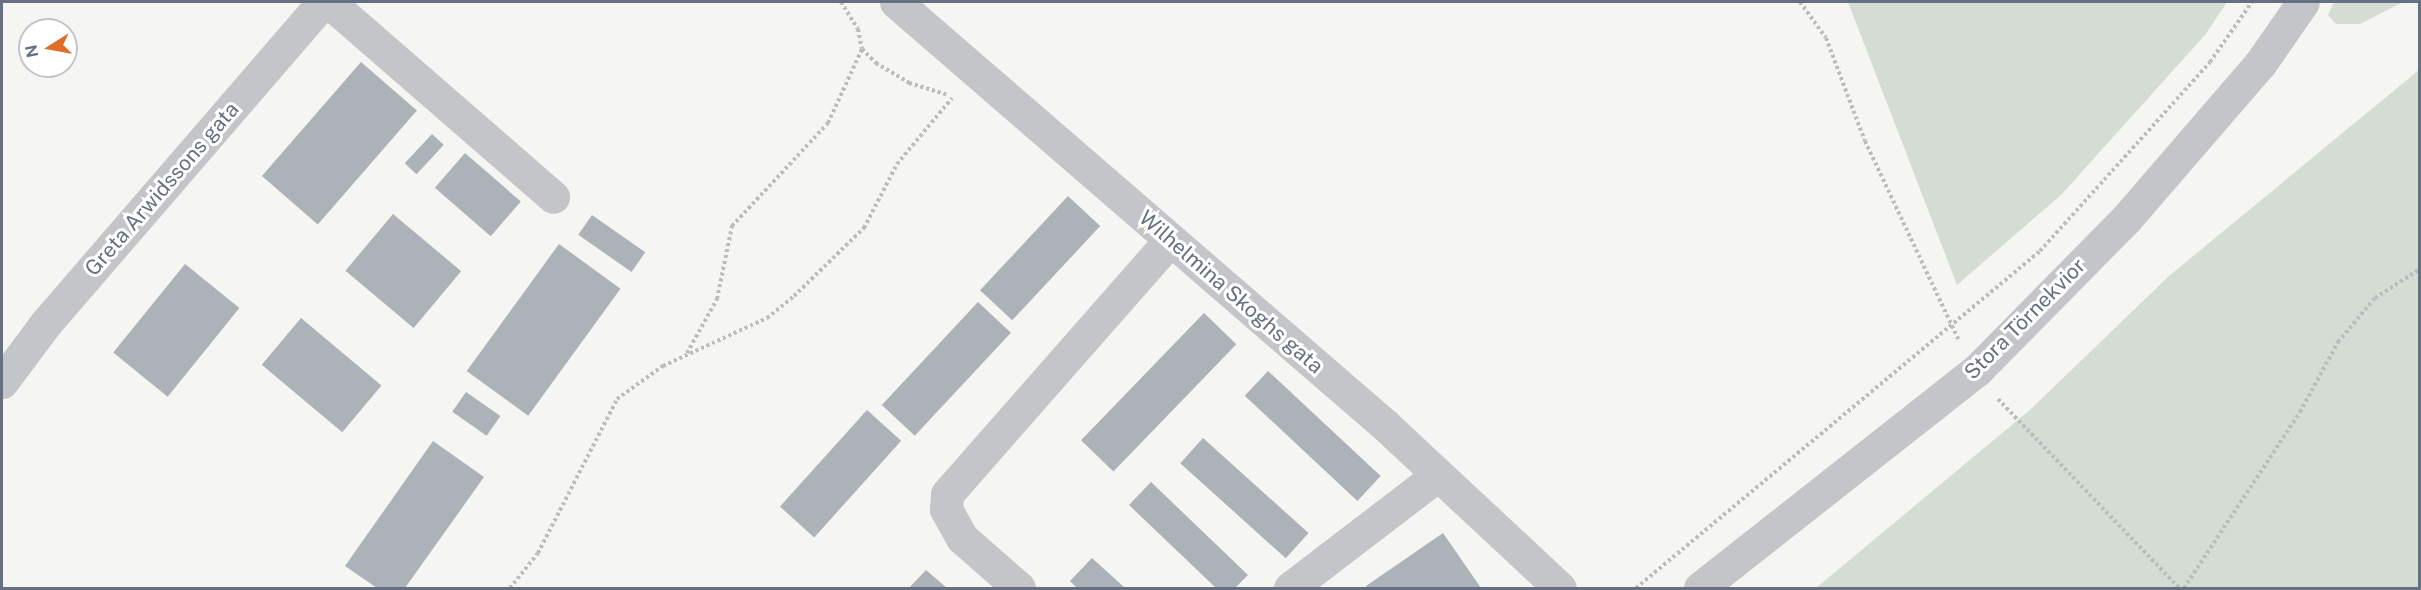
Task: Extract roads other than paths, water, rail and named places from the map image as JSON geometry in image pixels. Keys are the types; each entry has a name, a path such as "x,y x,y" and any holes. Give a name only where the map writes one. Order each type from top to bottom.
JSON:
{"street":[{"name":"Greta Arwidssons gata","path":"2,379 323,2"},
{"path":"329,2 553,197"},
{"name":"Wilhelmina Skoghs gata","path":"896,2 1438,475 1560,588"},
{"name":"Stora Törnekvior","path":"1700,588 1977,370 2126,219 2260,64 2303,2"},
{"path":"1019,588 962,537 946,509 947,495 1170,240"},
{"path":"1290,588 1438,475"}]}
